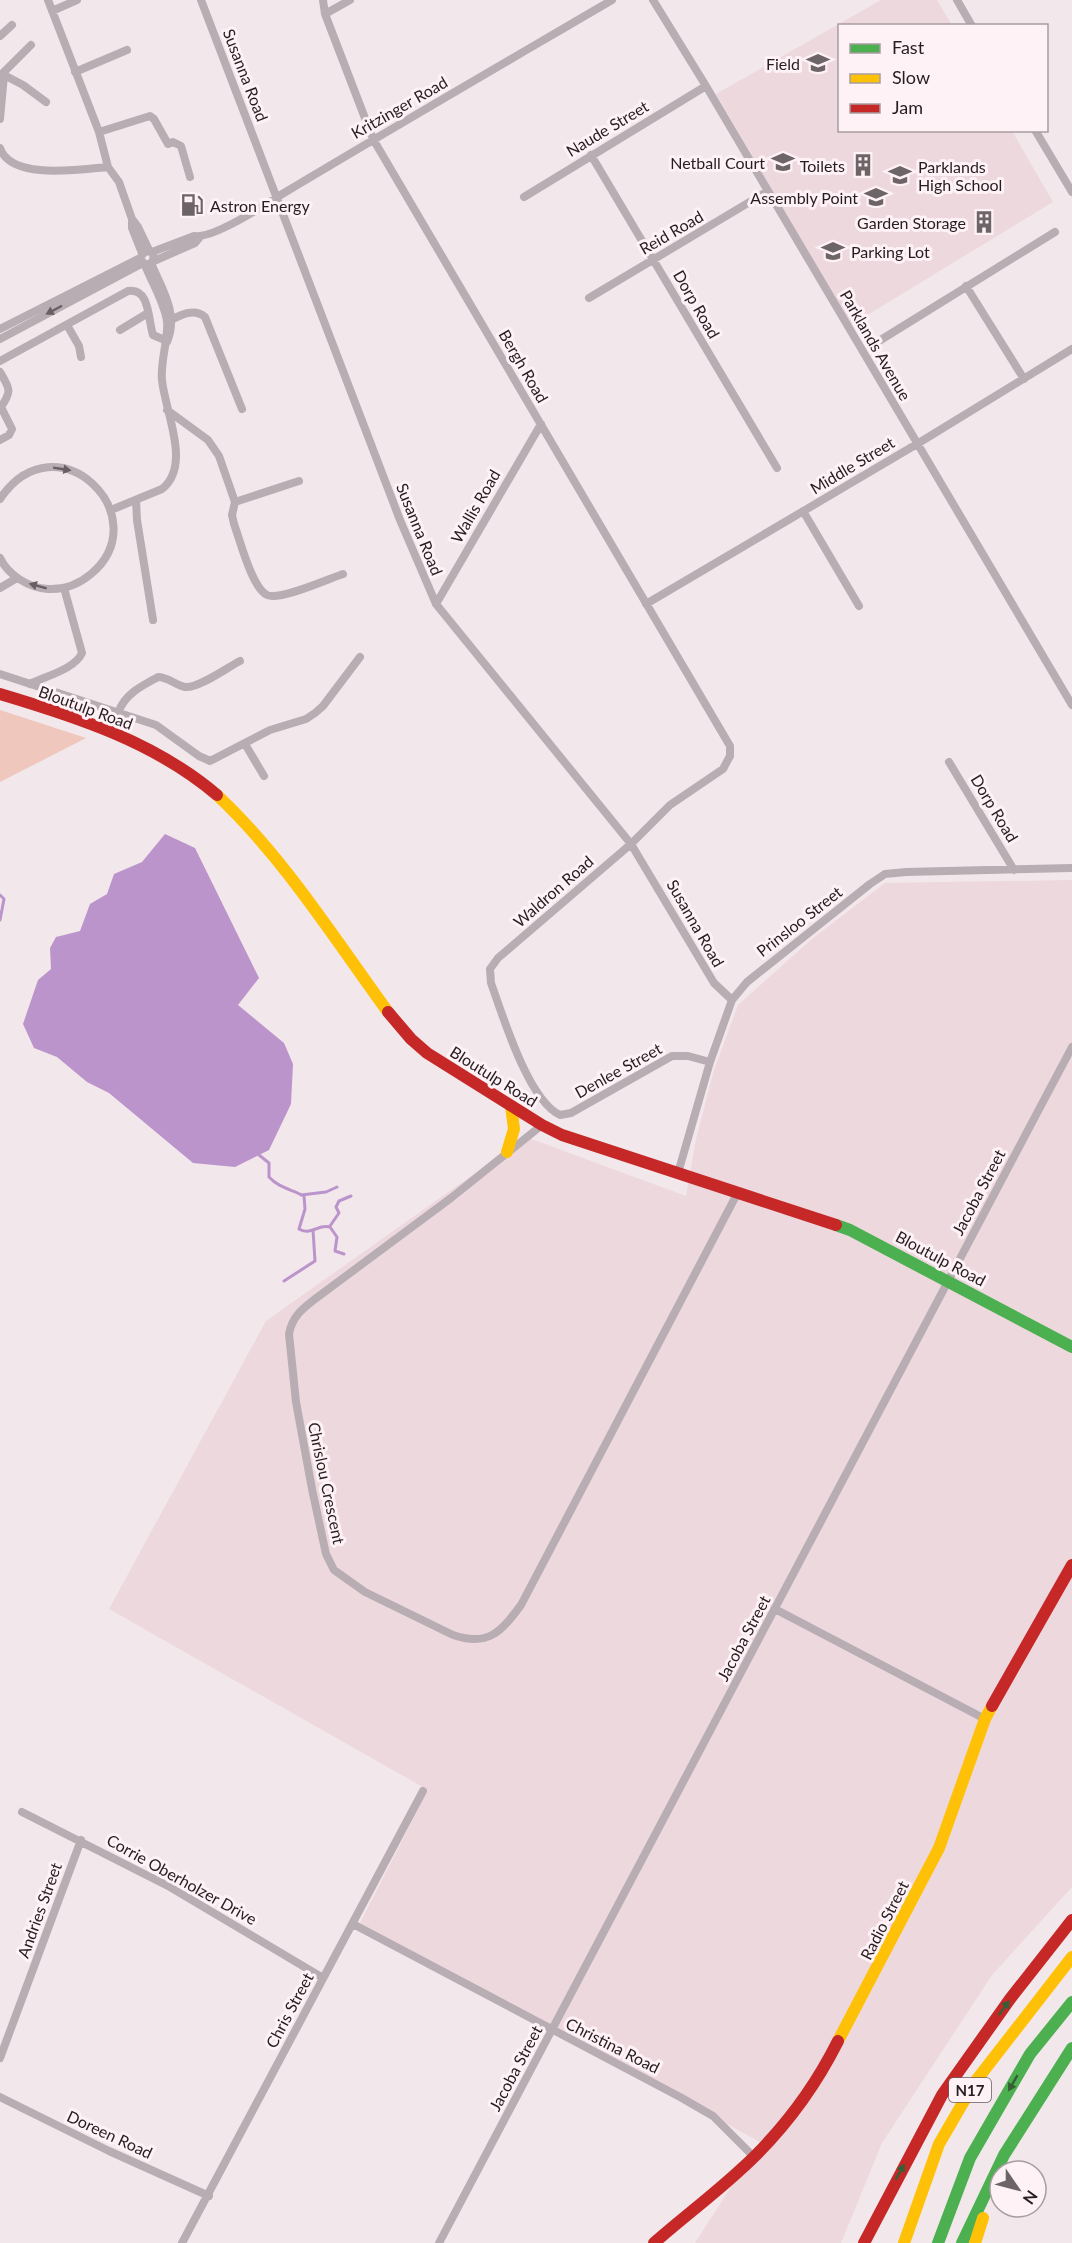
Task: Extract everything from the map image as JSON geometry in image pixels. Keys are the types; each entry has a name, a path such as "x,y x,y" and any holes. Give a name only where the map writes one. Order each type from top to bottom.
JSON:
{"main road":[{"name":"Bloutulp Road","path":"0,694 121,735 199,780 227,804 262,840 393,1018 411,1039 451,1070 542,1125 572,1140 850,1230 1072,1347"},
{"path":"507,1152 514,1133 511,1106"},
{"name":"Radio Street","path":"654,2243 754,2157 786,2122 827,2063 939,1848 986,1719 1072,1565"},
{"path":"864,2243 942,2095 1010,1999 1072,1920"},
{"name":"N17","path":"904,2243 939,2144 975,2082 1072,1957"},
{"name":"N17","path":"938,2243 970,2158 1030,2054 1072,2002"},
{"path":"962,2243 1004,2155 1072,2048"},
{"path":"975,2243 1004,2155"},
{"path":"872,2243 889,2192"}],"street":[{"path":"48,0 99,132 108,167 119,182 132,219 132,228 147,258 170,321 165,343 162,380 177,464 169,484 162,489 111,510"},
{"path":"52,11 77,0"},
{"name":"Susanna Road","path":"201,0 400,520 436,604 631,844 714,983 724,995 732,1000"},
{"name":"Bergh Road","path":"323,0 325,14 373,139 646,604 726,735"},
{"path":"325,14 350,0"},
{"name":"Kritzinger Road","path":"0,329 194,236 200,237 245,216 612,0"},
{"name":"Parklands Avenue","path":"653,0 1072,705"},
{"path":"957,0 971,24"},
{"path":"0,36 12,25"},
{"path":"0,118 2,74 32,45"},
{"path":"75,72 127,50"},
{"path":"2,74 23,85 46,102"},
{"name":"Naude Street","path":"524,197 706,86"},
{"path":"99,132 150,116 168,144 177,142 181,146 190,177"},
{"path":"1036,132 1072,192"},
{"path":"0,148 7,160 26,168 58,170 108,167"},
{"name":"Dorp Road","path":"591,155 777,468"},
{"name":"Reid Road","path":"589,297 768,191"},
{"path":"879,341 1055,232"},
{"name":"Kritzinger Road","path":"0,339 147,258"},
{"path":"966,286 1024,379"},
{"path":"0,361 133,290 141,294 153,335 165,343"},
{"path":"170,321 191,312 205,317 242,409"},
{"path":"120,330 148,313"},
{"path":"67,325 79,346 81,357"},
{"name":"Middle Street","path":"646,604 917,444 1072,349"},
{"path":"0,372 9,389 8,397 1,407 12,429 9,435 0,440"},
{"path":"167,410 208,440 219,456 235,502 232,515 234,524 256,582 262,591 268,596 283,596 343,574"},
{"name":"Wallis Road","path":"436,604 541,424"},
{"path":"0,499 9,486 26,473 46,467 67,469 86,477 102,492 111,510 113,530 109,550 99,568 83,580 64,588 48,589 32,585 18,578 0,558"},
{"path":"235,502 299,482"},
{"path":"136,500 137,520 153,620"},
{"path":"803,511 859,606"},
{"path":"0,588 18,578"},
{"path":"30,684 72,664 81,656 82,652 64,588"},
{"path":"0,674 119,711 156,725 206,759 215,760 270,730 306,719 315,713 323,706 360,657"},
{"path":"119,711 128,695 158,677 163,677 178,685 191,687 240,661"},
{"name":"Waldron Road","path":"545,1104 517,1052 491,983 490,969 498,958 631,844 683,795 723,769 731,751 726,735"},
{"path":"245,744 264,776"},
{"name":"Dorp Road","path":"949,762 1014,870"},
{"name":"Prinsloo Street","path":"678,1173 710,1062 732,1000 747,982 870,884 885,874 906,872 1072,868"},
{"name":"Jacoba Street","path":"439,2243 1072,1047"},
{"name":"Denlee Street","path":"545,1104 556,1113 566,1115 672,1056 688,1056 710,1062"},
{"name":"Chrislou Crescent","path":"542,1125 451,1198 298,1313 291,1323 289,1334 296,1402 312,1489 326,1554 334,1570 365,1592 453,1635 468,1640 493,1635 509,1621 521,1605 738,1192"},
{"path":"775,1609 986,1719"},
{"name":"Chris Street","path":"182,2243 423,1791"},
{"name":"Corrie Oberholzer Drive","path":"22,1812 170,1887 323,1978"},
{"name":"Andries Street","path":"0,2058 81,1840"},
{"name":"Christina Road","path":"352,1924 713,2116 754,2157"},
{"name":"Doreen Road","path":"0,2097 99,2146 209,2196"}],"shaded area":[{"name":"Parklands High School","path":"881,0 937,0 951,24 839,24"},
{"name":"Parklands High School","path":"838,24 838,132 1013,132 1053,202 851,325 716,94"},
{"path":"0,710 86,738 0,782"},
{"path":"165,834 195,848 259,978 238,1005 284,1043 293,1064 291,1104 269,1150 235,1167 193,1163 109,1093 87,1082 57,1057 34,1048 23,1024 38,980 51,969 50,948 56,937 80,931 90,904 107,894 114,874 142,862"},
{"path":"1072,880 1072,1887 992,1975 882,2143 841,2243 695,2243 760,2142 360,1923 428,1790 109,1609 266,1321 526,1137 686,1196 696,1139 714,1070 738,1005 813,938 885,883"}],"waterway":[{"path":"0,895 4,899 0,920"},
{"path":"259,1155 269,1163 269,1177 273,1181 304,1196 305,1209 299,1229 310,1231 330,1227 337,1237 335,1251 344,1254"},
{"path":"301,1195 326,1192 337,1187"},
{"path":"330,1226 339,1213 336,1207 339,1201 351,1196"},
{"path":"284,1281 315,1261 313,1230"}],"traffic: fast":[{"path":"836,1225 850,1230 1072,1347"},
{"path":"938,2243 970,2158 1030,2054 1072,2002"},
{"path":"962,2243 1004,2155 1072,2048"}],"traffic: slow":[{"path":"217,795 241,819 286,872 388,1012"},
{"path":"507,1152 514,1129 511,1106"},
{"path":"838,2041 939,1848 985,1719 992,1706"},
{"path":"904,2243 939,2144 975,2082 1072,1957"},
{"path":"975,2243 983,2218"}],"traffic: jam":[{"path":"0,694 114,733 168,760 217,795"},
{"path":"388,1012 411,1039 427,1053 542,1125 562,1135 836,1225"},
{"path":"992,1706 1072,1565"},
{"path":"864,2243 942,2095 1010,1999 1072,1920"},
{"path":"654,2243 731,2179 767,2143 811,2087 838,2041"}],"place":[{"name":"Field","path":"818,63"},
{"name":"Netball Court","path":"783,162"},
{"name":"Toilets","path":"863,165"},
{"name":"Parklands High School","path":"900,175"},
{"name":"Assembly Point","path":"876,197"},
{"name":"Astron Energy","path":"192,205"},
{"name":"Garden Storage","path":"984,222"},
{"name":"Parking Lot","path":"833,251"}]}
